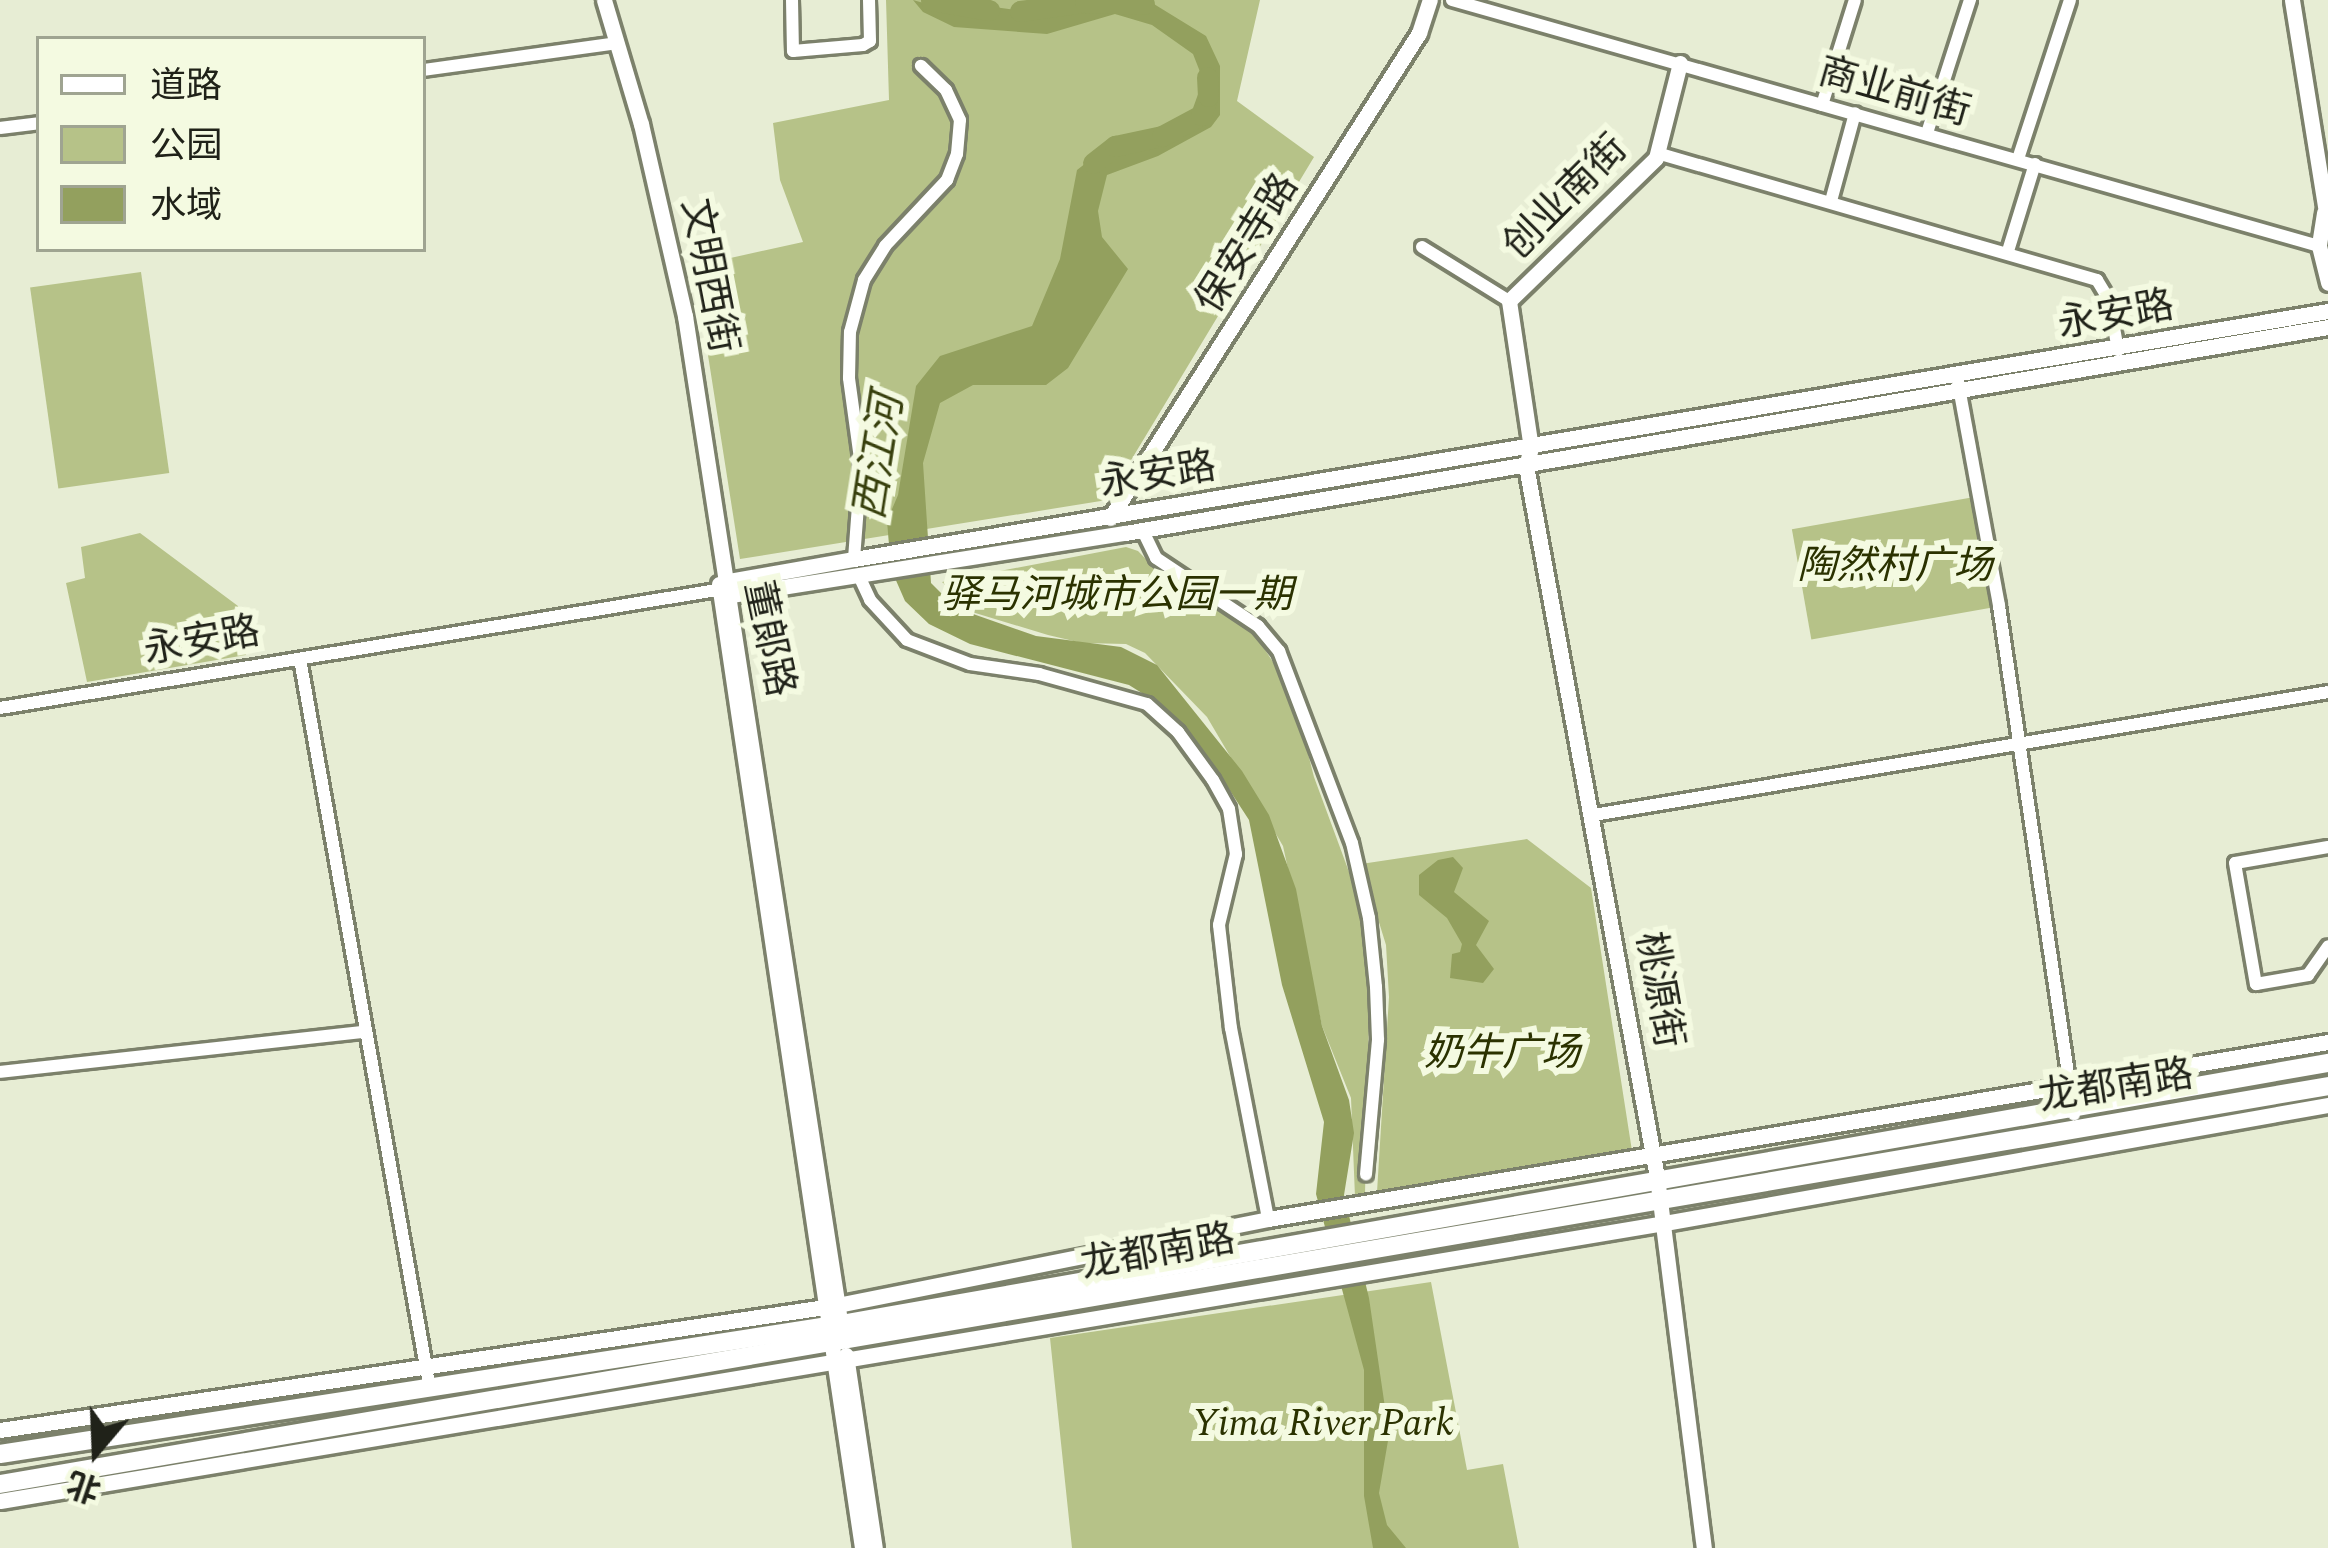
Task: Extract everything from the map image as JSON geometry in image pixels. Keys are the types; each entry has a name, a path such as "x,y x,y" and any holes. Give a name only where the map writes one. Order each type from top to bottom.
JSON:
{"main road":[{"name":"龙都南路","path":"1387,1236 1657,1177 2072,1096 2328,1063"},
{"name":"龙都南路","path":"0,1484 1387,1236 1656,1198 2328,1086"},
{"name":"龙都南路","path":"0,1454 425,1375 836,1334"}],"street":[{"name":"文明西街","path":"604,0 677,278 725,584"},
{"path":"791,0 793,51 869,41 869,0"},
{"name":"保安寺路","path":"1110,518 1419,33 1430,0"},
{"name":"商业前街","path":"1452,0 2319,246"},
{"path":"1822,105 1855,0"},
{"path":"1927,133 1970,0"},
{"path":"2018,159 2070,0"},
{"path":"2292,0 2326,218 2319,246 2328,283"},
{"path":"426,70 617,43"},
{"name":"创业南街","path":"1531,448 1509,301 1657,153 1680,63"},
{"path":"854,559 861,466 849,379 850,332 864,280 885,246 946,180 958,154 960,120 946,90 921,66"},
{"path":"1831,201 1855,113"},
{"path":"0,128 36,123"},
{"path":"1657,153 2097,280 2109,300 2118,350"},
{"path":"2008,251 2035,164"},
{"path":"1422,247 1509,301"},
{"name":"永安路","path":"0,708 854,559 882,563 1110,518 1531,448 1958,385 2328,311"},
{"path":"950,552 1142,529 1526,466 1958,385 2328,327"},
{"path":"1958,385 1999,606 2015,745 2075,1127"},
{"name":"桃源街","path":"1531,448 1526,466 1594,815 1657,1177 1659,1224 1704,1548"},
{"path":"1142,529 1156,558 1258,626 1279,651 1299,693 1313,745 1352,843 1370,918 1376,987 1378,1040 1366,1174"},
{"path":"725,584 859,576 882,563"},
{"path":"859,576 870,600 907,640 970,664 1076,683 1147,704 1178,732 1214,780 1229,809 1236,854 1219,925 1231,1028 1268,1219"},
{"name":"董郞路","path":"725,584 836,1334 862,1548"},
{"path":"0,1430 425,1375 300,659"},
{"path":"1594,815 2328,692"},
{"path":"2328,847 2235,862 2256,984 2308,975 2328,946"},
{"path":"0,1072 363,1033"},
{"path":"0,1501 836,1334 1268,1219 1653,1156 2072,1096 2328,1042"},
{"path":"836,1334 1304,1282 2328,1106"},
{"name":"董郞路","path":"836,1334 875,1548"}],"green space":[{"path":"886,0 1260,0 1237,101 1314,157 1107,500 740,559 694,266 803,242 780,180 773,123 889,100"},
{"path":"141,272 169,473 58,489 30,288"},
{"name":"陶然村广场","path":"1980,496 1999,606 1811,639 1792,529"},
{"path":"140,533 238,606 246,655 87,682 66,583 85,578 81,547"},
{"name":"驿马河城市公园一期","path":"1126,547 1138,551 1171,585 1252,630 1292,691 1314,777 1359,899 1370,975 1365,1194 1355,1197 1351,1098 1322,1026 1283,846 1207,717 1145,653 1126,644 1082,643 1048,635 972,612 942,582"},
{"name":"奶牛广场","path":"1527,839 1591,888 1632,1151 1377,1192 1389,997 1386,945 1361,864"},
{"name":"Yima River Park","path":"1431,1282 1467,1470 1503,1464 1519,1548 1072,1548 1050,1338"}],"water":[{"path":"913,0 955,12 979,5 1024,11 1149,1 1206,36 1220,66 1220,115 1211,127 1158,156 1107,175 1098,211 1102,237 1128,269 1068,368 1046,385 973,385 940,403 923,463 931,583 956,608 1036,636 1121,647 1157,665 1242,771 1269,815 1296,889 1322,1026 1349,1100 1354,1133 1344,1195 1369,1298 1389,1435 1379,1493 1387,1525 1406,1548 1373,1548 1364,1496 1364,1370 1316,1194 1324,1122 1282,985 1249,820 1210,760 1145,695 1129,685 970,644 929,624 905,601 891,569 887,521 898,495 916,386 940,356 1032,326 1060,259 1077,170 1104,149 1149,142 1207,105 1204,82 1193,54 1152,25 1115,14 1047,34 954,27 923,12"},
{"path":"1453,857 1463,868 1454,892 1489,921 1476,945 1494,969 1483,983 1450,978 1452,954 1460,952 1462,944 1447,918 1419,895 1419,875 1438,860"}],"waterway":[{"name":"西江河","path":"931,0 989,10"},
{"name":"西江河","path":"1020,11 1085,2 1144,4"},
{"name":"西江河","path":"1093,163 1115,146 1162,136 1201,115 1208,96 1207,77"}]}
